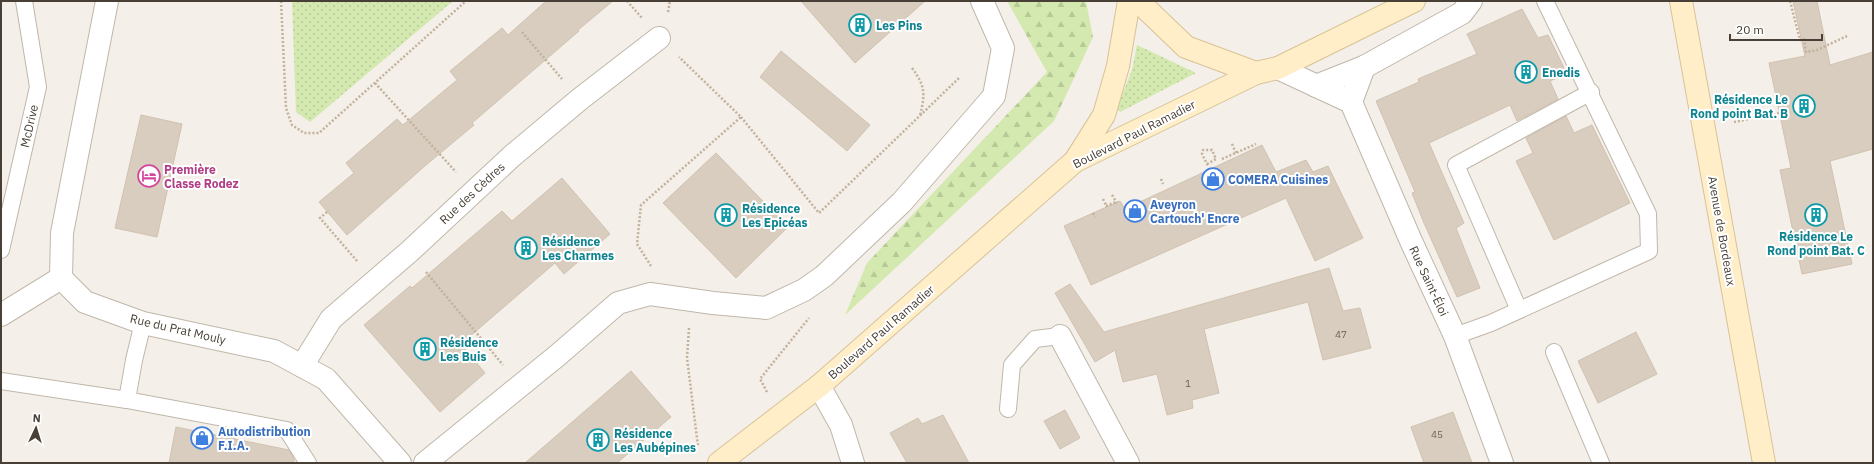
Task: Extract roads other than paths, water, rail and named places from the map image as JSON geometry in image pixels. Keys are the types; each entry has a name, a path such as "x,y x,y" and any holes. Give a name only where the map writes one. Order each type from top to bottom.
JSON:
{"main road":[{"path":"1075,161 1104,115 1118,66 1129,1"},
{"path":"1138,1 1186,47 1256,73"},
{"name":"Boulevard Paul Ramadier","path":"719,463 819,386 1075,161 1256,73 1278,68 1414,1"},
{"name":"Avenue de Bordeaux","path":"1679,4 1764,463"},
{"name":"Boulevard Paul Ramadier","path":"743,463 819,386"}],"street":[{"path":"1,315 61,278 62,233 107,1"},
{"path":"425,463 618,303 650,294 712,303 766,308 804,290 824,276 902,202 994,96 1003,48 982,1"},
{"path":"1316,86 1364,67 1462,14 1471,1"},
{"name":"Rue des Cèdres","path":"302,366 331,319 409,252 512,156 580,99 659,38"},
{"path":"1278,68 1351,102 1364,67"},
{"name":"Rue Saint-Éloi","path":"1351,102 1411,241 1455,336 1502,463"},
{"name":"Rue du Prat Mouly","path":"61,278 85,302 143,324 274,351 326,379 400,463"},
{"path":"1060,336 1128,463"},
{"path":"819,386 841,425 853,463"}],"lane":[{"name":"McDrive","path":"1,250 38,87 24,1"},
{"path":"1455,336 1519,310 1649,251 1648,214 1591,92 1545,1"},
{"path":"1519,310 1456,165 1591,92"},
{"path":"127,400 134,360 143,324"},
{"path":"1008,409 1012,365 1035,339 1060,336"},
{"path":"1554,352 1601,463"},
{"path":"1,381 127,400 287,430 308,463"}],"place":[{"name":"Les Pins","path":"860,25"},
{"name":"Enedis","path":"1526,72"},
{"name":"Résidence Le Rond point Bat. B","path":"1804,106"},
{"name":"Première Classe Rodez","path":"149,176"},
{"name":"COMERA Cuisines","path":"1213,179"},
{"name":"Aveyron Cartouch' Encre","path":"1135,211"},
{"name":"Résidence Les Epicéas","path":"726,215"},
{"name":"Résidence Le Rond point Bat. C","path":"1816,215"},
{"name":"Résidence Les Charmes","path":"526,248"},
{"name":"Résidence Les Buis","path":"425,349"},
{"name":"Autodistribution F.I.A.","path":"202,438"},
{"name":"Résidence Les Aubépines","path":"598,440"}]}
